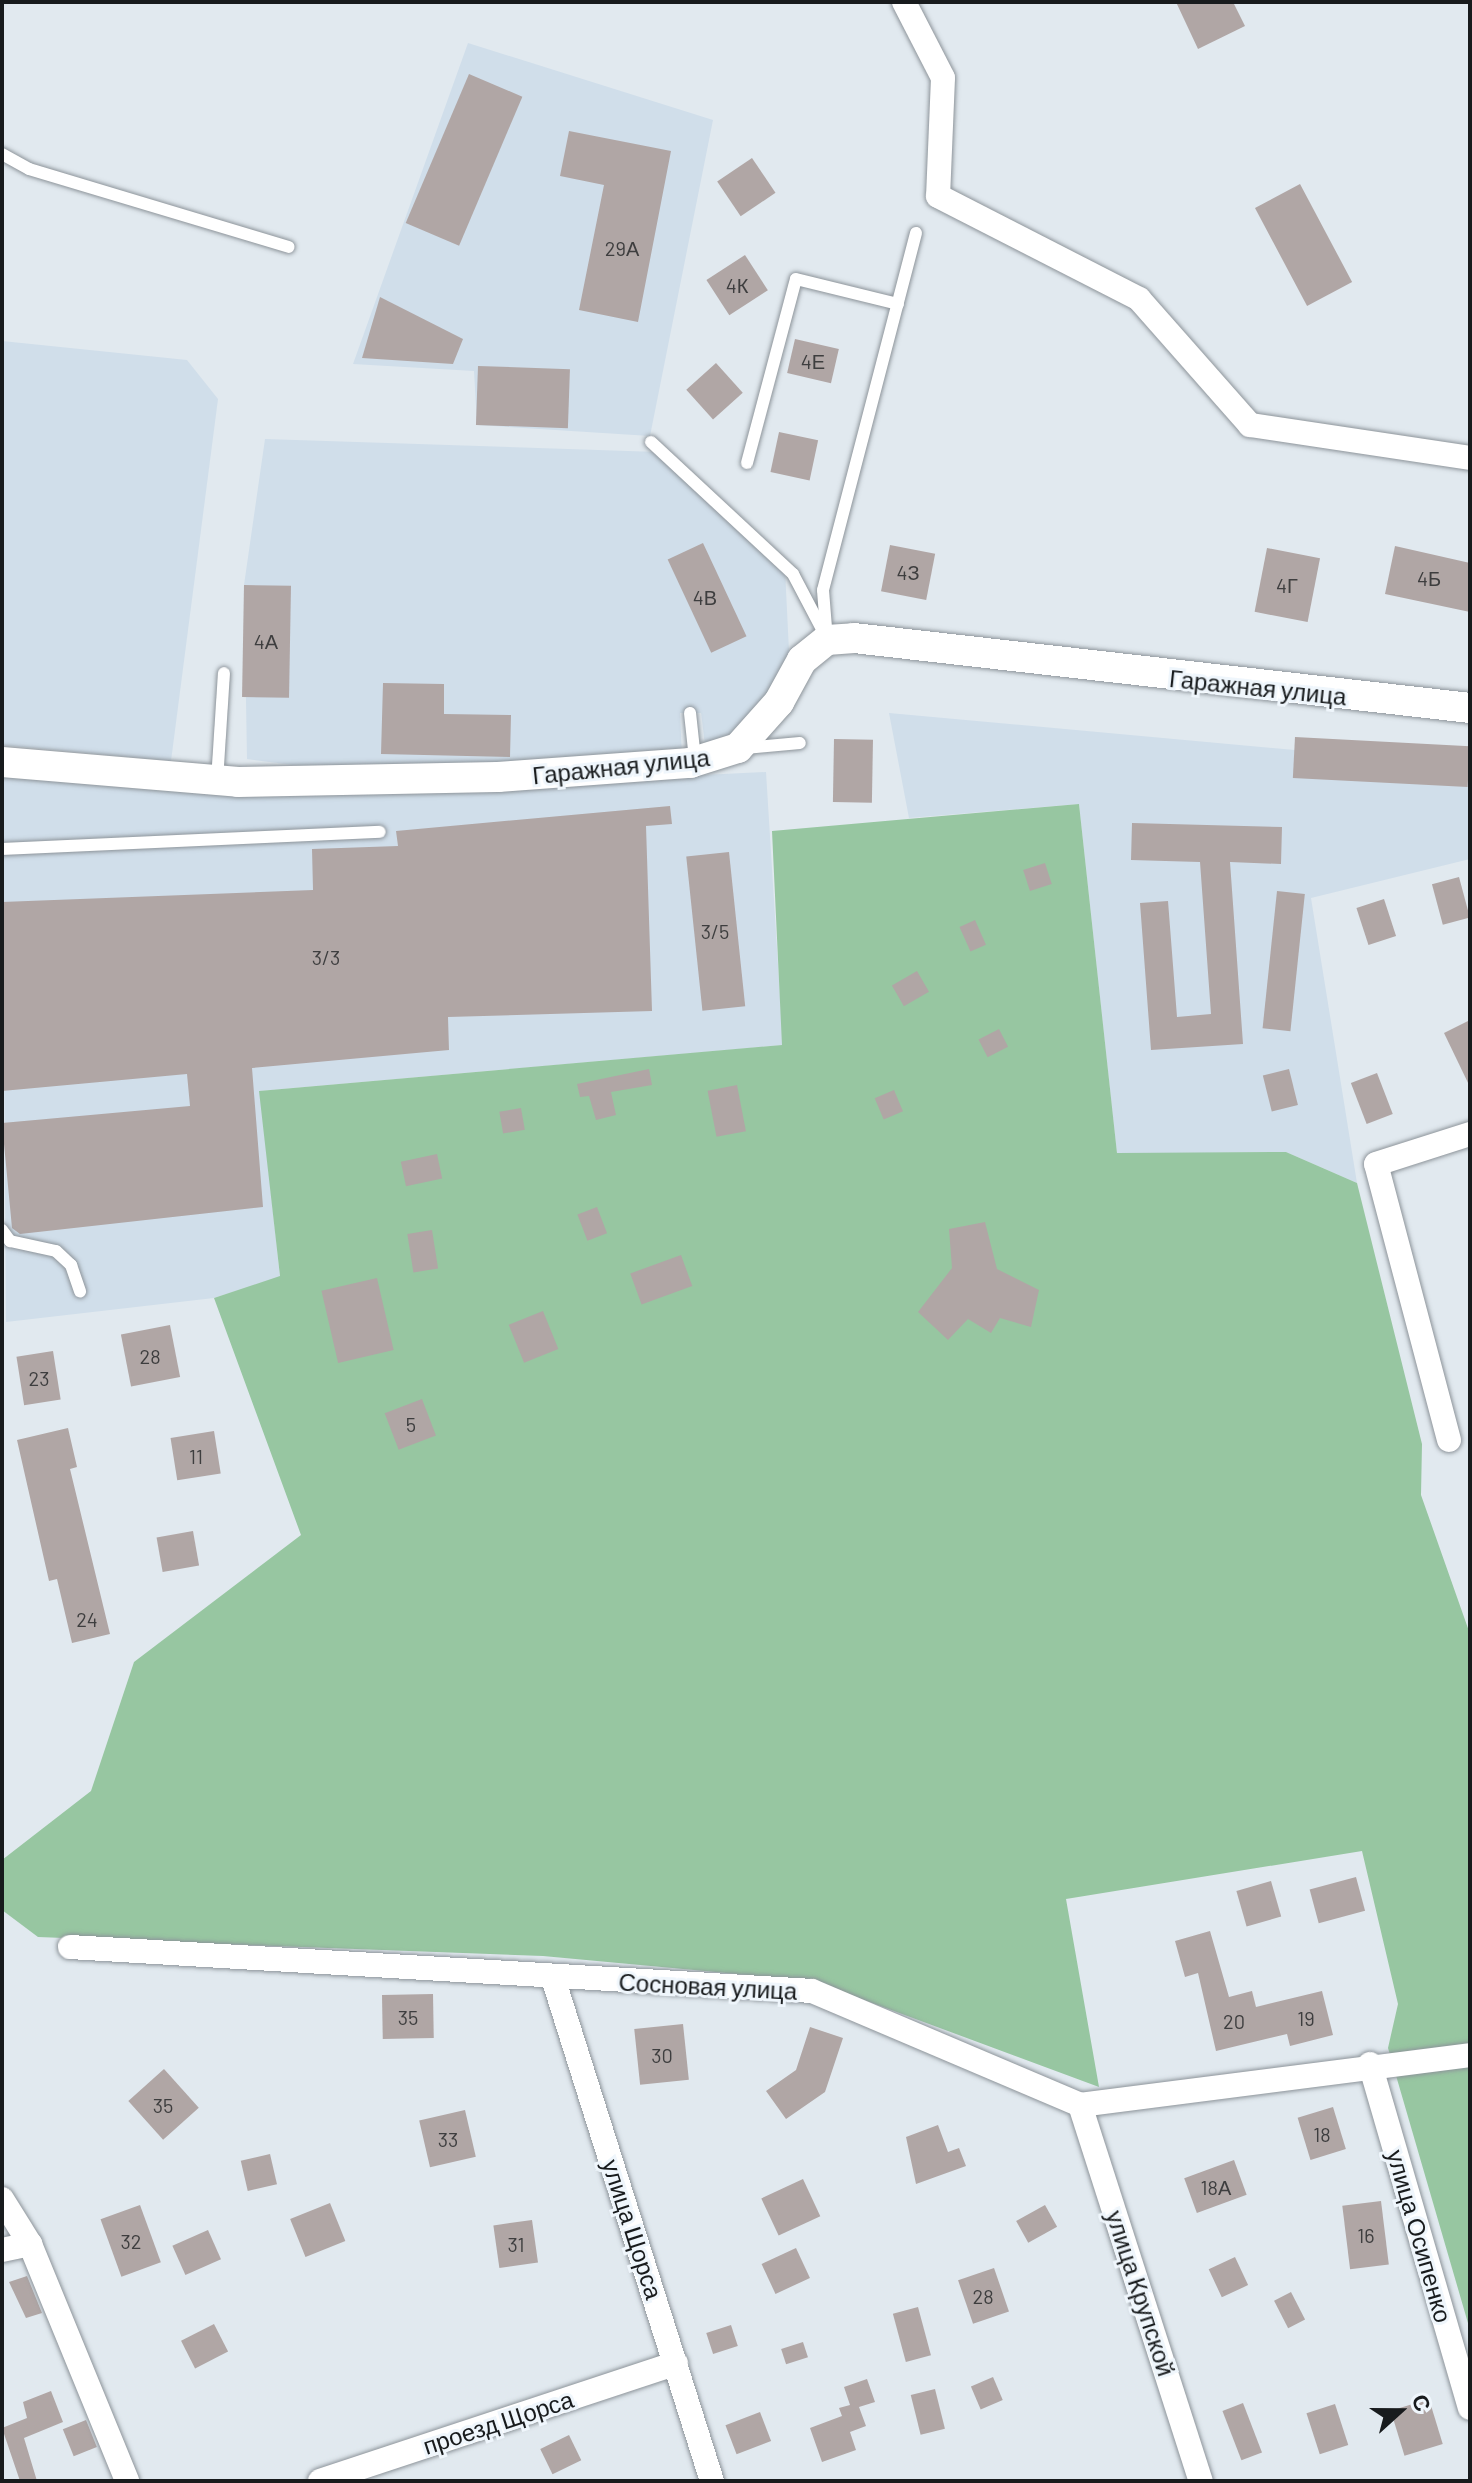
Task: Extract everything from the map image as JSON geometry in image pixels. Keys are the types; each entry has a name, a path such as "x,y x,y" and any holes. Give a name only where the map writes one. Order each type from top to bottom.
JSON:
{"street":[{"path":"904,2 943,78 938,196 1139,299 1250,425 1470,458"},
{"name":"Гаражная улица","path":"2,762 217,781 301,774 700,766 738,748 779,702 796,661 827,640 1470,708"},
{"path":"1449,1440 1376,1164 1470,1134"},
{"name":"Сосновая улица","path":"70,1947 812,1991 1080,2105"},
{"name":"улица Щорса","path":"553,1978 712,2481"},
{"path":"1080,2105 1370,2064 1470,2055"},
{"name":"улица Осипенко","path":"1370,2064 1470,2408"},
{"name":"улица Крупской","path":"1080,2105 1201,2481"},
{"path":"2,2199 30,2244 127,2481"},
{"path":"2,2250 30,2244"},
{"name":"проезд Щорса","path":"320,2481 676,2363"}],"lane":[{"path":"2,154 29,169 289,247"},
{"path":"827,640 823,590 916,233"},
{"path":"747,463 796,279 898,304"},
{"path":"651,442 793,574 827,640"},
{"path":"217,781 224,673"},
{"path":"690,713 700,766"},
{"path":"738,748 800,743"},
{"path":"2,849 380,832"},
{"path":"2,1230 10,1241 56,1251 71,1265 80,1291"}],"shaded area":[{"path":"468,43 713,120 650,436 477,425 474,371 353,364"},
{"path":"2,341 187,360 218,399 171,761 2,745"},
{"path":"265,439 658,452 785,569 790,672 737,743 706,753 701,713 680,713 682,756 323,769 247,759 244,585"},
{"path":"889,713 1470,766 1470,859 1311,898 1357,1183 1286,1152 1117,1154 1079,804 909,818"},
{"path":"766,772 783,1045 260,1091 280,1277 214,1298 6,1322 2,777 247,797"}],"green space":[{"path":"1079,804 1117,1153 1286,1152 1357,1183 1422,1444 1421,1495 1470,1634 1470,2330 1388,2048 1398,2004 1362,1851 1066,1899 1099,2087 813,1981 543,1956 38,1937 2,1910 2,1860 91,1791 134,1662 301,1535 214,1298 280,1276 259,1091 782,1045 772,831"}],"building":[{"path":"1176,2 1233,2 1245,26 1198,49"},
{"path":"469,74 522,97 459,246 406,223"},
{"path":"569,131 671,151 638,322 579,310 604,185 560,176"},
{"path":"752,158 775,193 741,216 717,181"},
{"path":"1300,184 1352,282 1307,306 1255,208"},
{"path":"745,255 768,290 729,315 706,280"},
{"path":"380,297 463,339 453,364 362,358"},
{"path":"795,339 839,349 831,383 787,373"},
{"path":"716,363 743,393 713,419 686,390"},
{"path":"478,366 570,369 568,428 476,425"},
{"path":"779,432 818,440 810,480 770,472"},
{"path":"703,543 747,636 711,653 668,559"},
{"path":"890,545 935,554 926,600 881,591"},
{"path":"1395,546 1470,563 1470,612 1385,594"},
{"path":"1267,548 1320,558 1308,622 1255,612"},
{"path":"244,585 291,586 289,698 242,697"},
{"path":"383,683 444,684 444,714 511,715 510,757 381,754"},
{"path":"1295,737 1470,746 1468,787 1293,778"},
{"path":"834,739 873,740 872,803 833,802"},
{"path":"670,806 672,824 646,826 652,1011 448,1017 449,1050 252,1068 263,1207 20,1234 12,1228 2,1123 190,1106 187,1074 2,1091 2,902 313,890 312,849 398,846 396,831"},
{"path":"1132,823 1282,827 1281,864 1230,862 1243,1044 1151,1050 1140,903 1168,901 1177,1017 1211,1014 1200,862 1131,860"},
{"path":"729,852 745,1006 702,1011 686,856"},
{"path":"1045,863 1052,884 1030,891 1023,870"},
{"path":"1459,877 1470,918 1443,925 1432,884"},
{"path":"1277,891 1305,894 1290,1031 1263,1028"},
{"path":"1384,899 1396,936 1368,945 1356,908"},
{"path":"975,920 986,945 970,952 959,927"},
{"path":"917,971 929,992 904,1006 892,986"},
{"path":"1470,1020 1470,1087 1444,1033"},
{"path":"999,1029 1008,1047 988,1057 979,1039"},
{"path":"649,1069 652,1085 611,1092 616,1115 596,1120 589,1096 580,1097 577,1084"},
{"path":"1289,1069 1298,1105 1272,1111 1263,1076"},
{"path":"1377,1073 1393,1114 1367,1124 1351,1083"},
{"path":"737,1085 746,1131 717,1137 708,1091"},
{"path":"894,1090 903,1111 884,1119 875,1098"},
{"path":"521,1108 525,1130 503,1133 499,1112"},
{"path":"437,1154 442,1178 406,1186 401,1162"},
{"path":"597,1207 607,1233 587,1241 577,1215"},
{"path":"985,1222 997,1269 1039,1290 1031,1327 1000,1318 991,1333 968,1319 948,1340 918,1312 952,1268 949,1229"},
{"path":"432,1230 438,1269 413,1272 407,1234"},
{"path":"681,1255 692,1286 642,1304 630,1273"},
{"path":"377,1278 394,1350 338,1363 321,1291"},
{"path":"543,1311 558,1349 524,1363 509,1325"},
{"path":"170,1325 180,1377 131,1387 121,1335"},
{"path":"53,1351 61,1399 24,1405 16,1357"},
{"path":"422,1399 436,1435 399,1450 385,1413"},
{"path":"68,1428 77,1467 70,1469 110,1634 72,1643 57,1579 49,1581 17,1440"},
{"path":"214,1431 221,1473 177,1480 171,1438"},
{"path":"193,1531 199,1565 163,1572 157,1537"},
{"path":"1356,1877 1365,1911 1319,1923 1310,1889"},
{"path":"1271,1881 1281,1917 1247,1926 1236,1891"},
{"path":"1210,1931 1229,1997 1252,1991 1256,2007 1322,1991 1333,2035 1290,2046 1287,2034 1216,2051 1198,1973 1185,1977 1175,1941"},
{"path":"433,1994 434,2038 383,2039 382,1995"},
{"path":"683,2024 689,2080 640,2085 634,2029"},
{"path":"810,2027 843,2038 825,2092 786,2119 766,2091 796,2070"},
{"path":"164,2069 199,2108 163,2140 128,2101"},
{"path":"1333,2107 1346,2149 1310,2160 1298,2118"},
{"path":"465,2110 476,2157 430,2167 419,2121"},
{"path":"938,2125 948,2152 959,2148 966,2166 916,2184 906,2137"},
{"path":"270,2154 277,2184 248,2191 241,2161"},
{"path":"1234,2160 1247,2195 1197,2213 1184,2178"},
{"path":"803,2179 820,2216 779,2236 761,2198"},
{"path":"1381,2201 1389,2265 1350,2269 1342,2206"},
{"path":"330,2203 345,2241 305,2257 290,2219"},
{"path":"140,2205 161,2262 121,2277 101,2219"},
{"path":"1045,2205 1057,2227 1028,2243 1016,2221"},
{"path":"532,2220 538,2263 499,2268 493,2225"},
{"path":"208,2230 221,2259 185,2275 172,2246"},
{"path":"796,2248 810,2278 776,2294 762,2264"},
{"path":"1235,2257 1248,2285 1222,2297 1209,2269"},
{"path":"994,2268 1009,2311 973,2324 958,2280"},
{"path":"27,2276 42,2313 26,2318 9,2282"},
{"path":"1291,2292 1305,2320 1288,2328 1274,2301"},
{"path":"918,2307 931,2355 906,2362 893,2314"},
{"path":"214,2324 228,2352 195,2368 181,2341"},
{"path":"731,2325 738,2346 713,2354 706,2333"},
{"path":"803,2342 808,2357 786,2364 781,2349"},
{"path":"993,2377 1003,2400 981,2409 971,2386"},
{"path":"867,2379 875,2402 859,2407 866,2426 850,2432 856,2450 822,2462 810,2428 842,2416 839,2408 850,2405 844,2387"},
{"path":"935,2389 945,2429 921,2435 911,2395"},
{"path":"51,2391 63,2422 24,2438 37,2481 20,2481 2,2428 27,2418 23,2402"},
{"path":"1429,2399 1443,2444 1404,2456 1391,2411"},
{"path":"1243,2403 1262,2452 1241,2460 1222,2411"},
{"path":"1335,2404 1348,2445 1320,2454 1306,2413"},
{"path":"760,2412 771,2441 737,2454 725,2425"},
{"path":"86,2420 97,2447 74,2456 63,2429"},
{"path":"569,2435 581,2460 553,2474 540,2449"}]}
